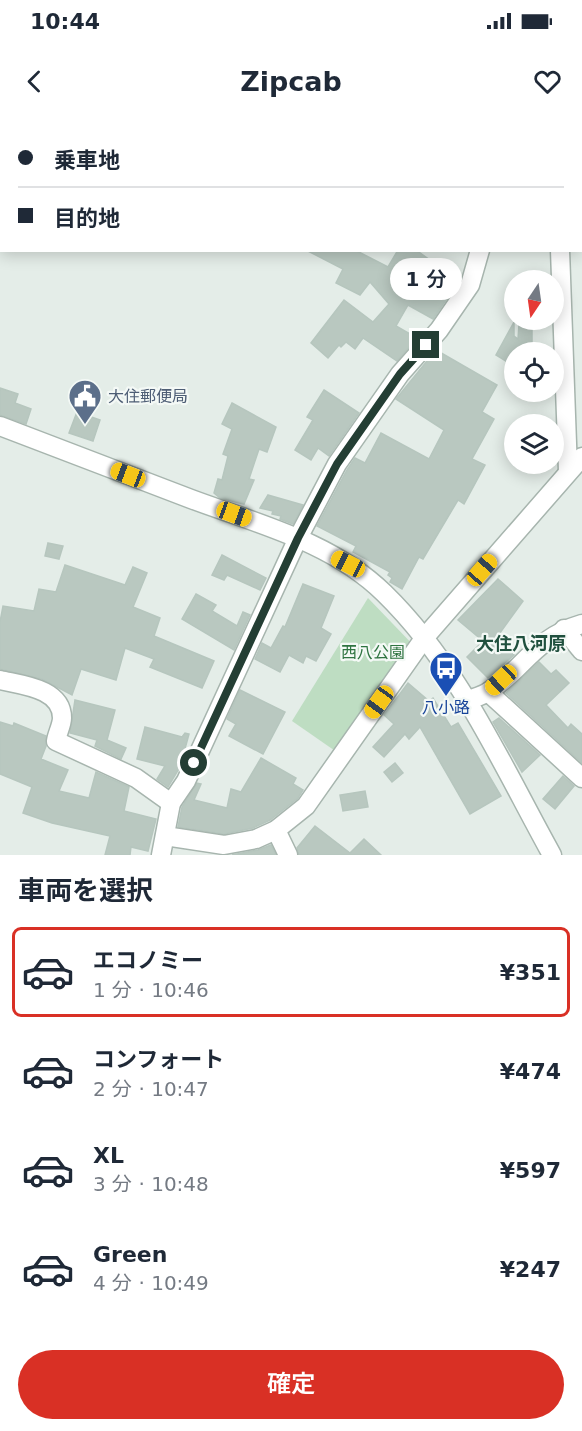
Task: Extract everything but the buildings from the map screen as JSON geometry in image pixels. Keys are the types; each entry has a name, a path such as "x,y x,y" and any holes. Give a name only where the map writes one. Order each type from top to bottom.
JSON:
{"street":[{"path":"160,855 171,802 186,781 298,538 337,464 400,374 439,330 470,285 479,252"},
{"path":"560,252 568,471"},
{"path":"1,430 298,538 348,564 384,592 425,637 451,671 552,855"},
{"path":"165,836 190,842 224,845 256,839 276,830 306,806 425,637 582,457"},
{"path":"466,701 488,692 542,643 564,629 582,624"},
{"path":"564,629 582,651"},
{"path":"0,680 43,691 56,701 62,717 56,741 136,778 171,802"},
{"path":"488,692 582,778"},
{"path":"276,830 288,855"}],"green space":[{"name":"西八公園","path":"368,598 417,649 341,755 292,721"}],"place":[{"name":"大住郵便局","path":"85,425"},
{"name":"八小路","path":"446,697"}],"district":[{"name":"大住八河原","path":"521,644"}],"route":[{"path":"194,763 298,538 337,464 400,374 426,345"}]}
